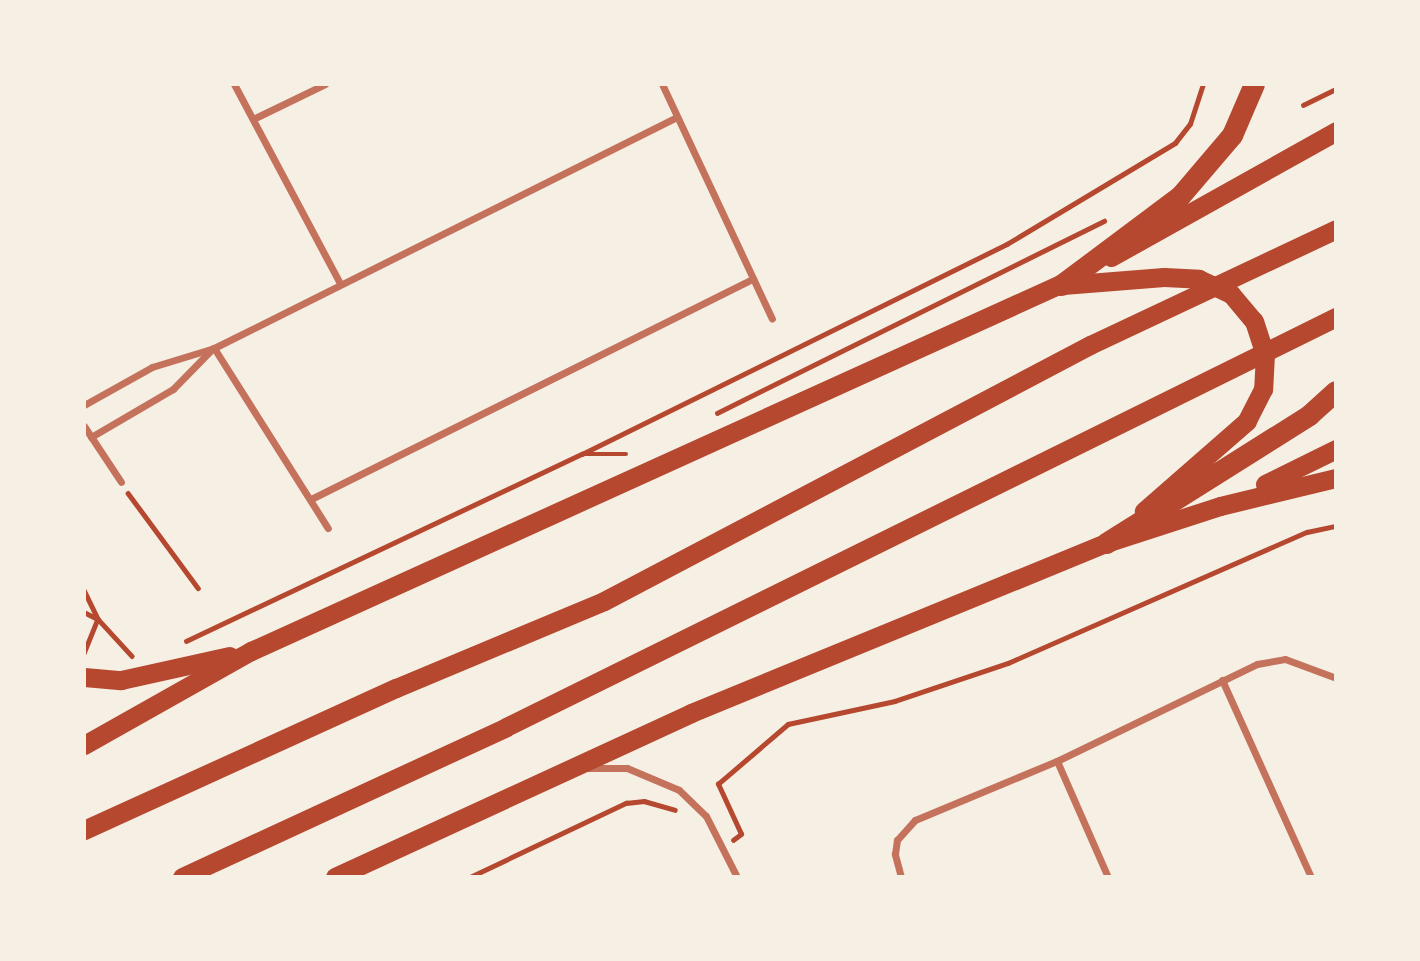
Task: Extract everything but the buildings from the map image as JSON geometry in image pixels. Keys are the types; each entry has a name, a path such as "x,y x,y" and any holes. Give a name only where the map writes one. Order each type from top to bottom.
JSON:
{"highway":[{"path":"1061,285 1180,196 1232,135 1254,84"},
{"path":"84,745 251,651 1061,285 1336,131"},
{"path":"1316,141 1336,140"},
{"path":"84,830 396,688 604,601 1090,345 1336,229"},
{"path":"1061,285 1164,276 1199,279 1231,294 1247,312 1265,354 1263,390 1247,421 1105,543"},
{"path":"183,877 506,727 1336,317"},
{"path":"1105,543 1309,415 1336,391"},
{"path":"1220,506 1336,449"},
{"path":"335,877 568,769 1105,543 1220,506 1336,478"},
{"path":"84,677 121,680 251,651"}],"street":[{"path":"234,84 340,283"},
{"path":"253,119 325,84"},
{"path":"662,84 772,319"},
{"path":"84,405 152,368 214,348 677,117"},
{"path":"311,499 753,279"},
{"path":"214,348 328,528"},
{"path":"91,437 173,389 214,348"},
{"path":"84,426 121,482"},
{"path":"901,877 895,854 897,840 915,820 1058,761 1257,664 1285,659 1336,678"},
{"path":"1222,680 1311,877"},
{"path":"1058,761 1108,877"},
{"path":"568,769 627,768 663,780 694,802 723,845 737,877"}],"path":[{"path":"176,646 582,454 1007,244 1175,143 1191,124 1203,84"},
{"path":"1303,105 1336,89"},
{"path":"708,417 1109,219"},
{"path":"582,454 613,456 635,452"},
{"path":"121,482 198,588"},
{"path":"723,845 741,834 718,785 789,724 895,701 1008,663 1307,532 1336,526"},
{"path":"84,590 98,619 124,651 138,657"},
{"path":"84,612 98,619"},
{"path":"84,653 98,619"},
{"path":"470,877 626,803 661,804 684,817"}]}
